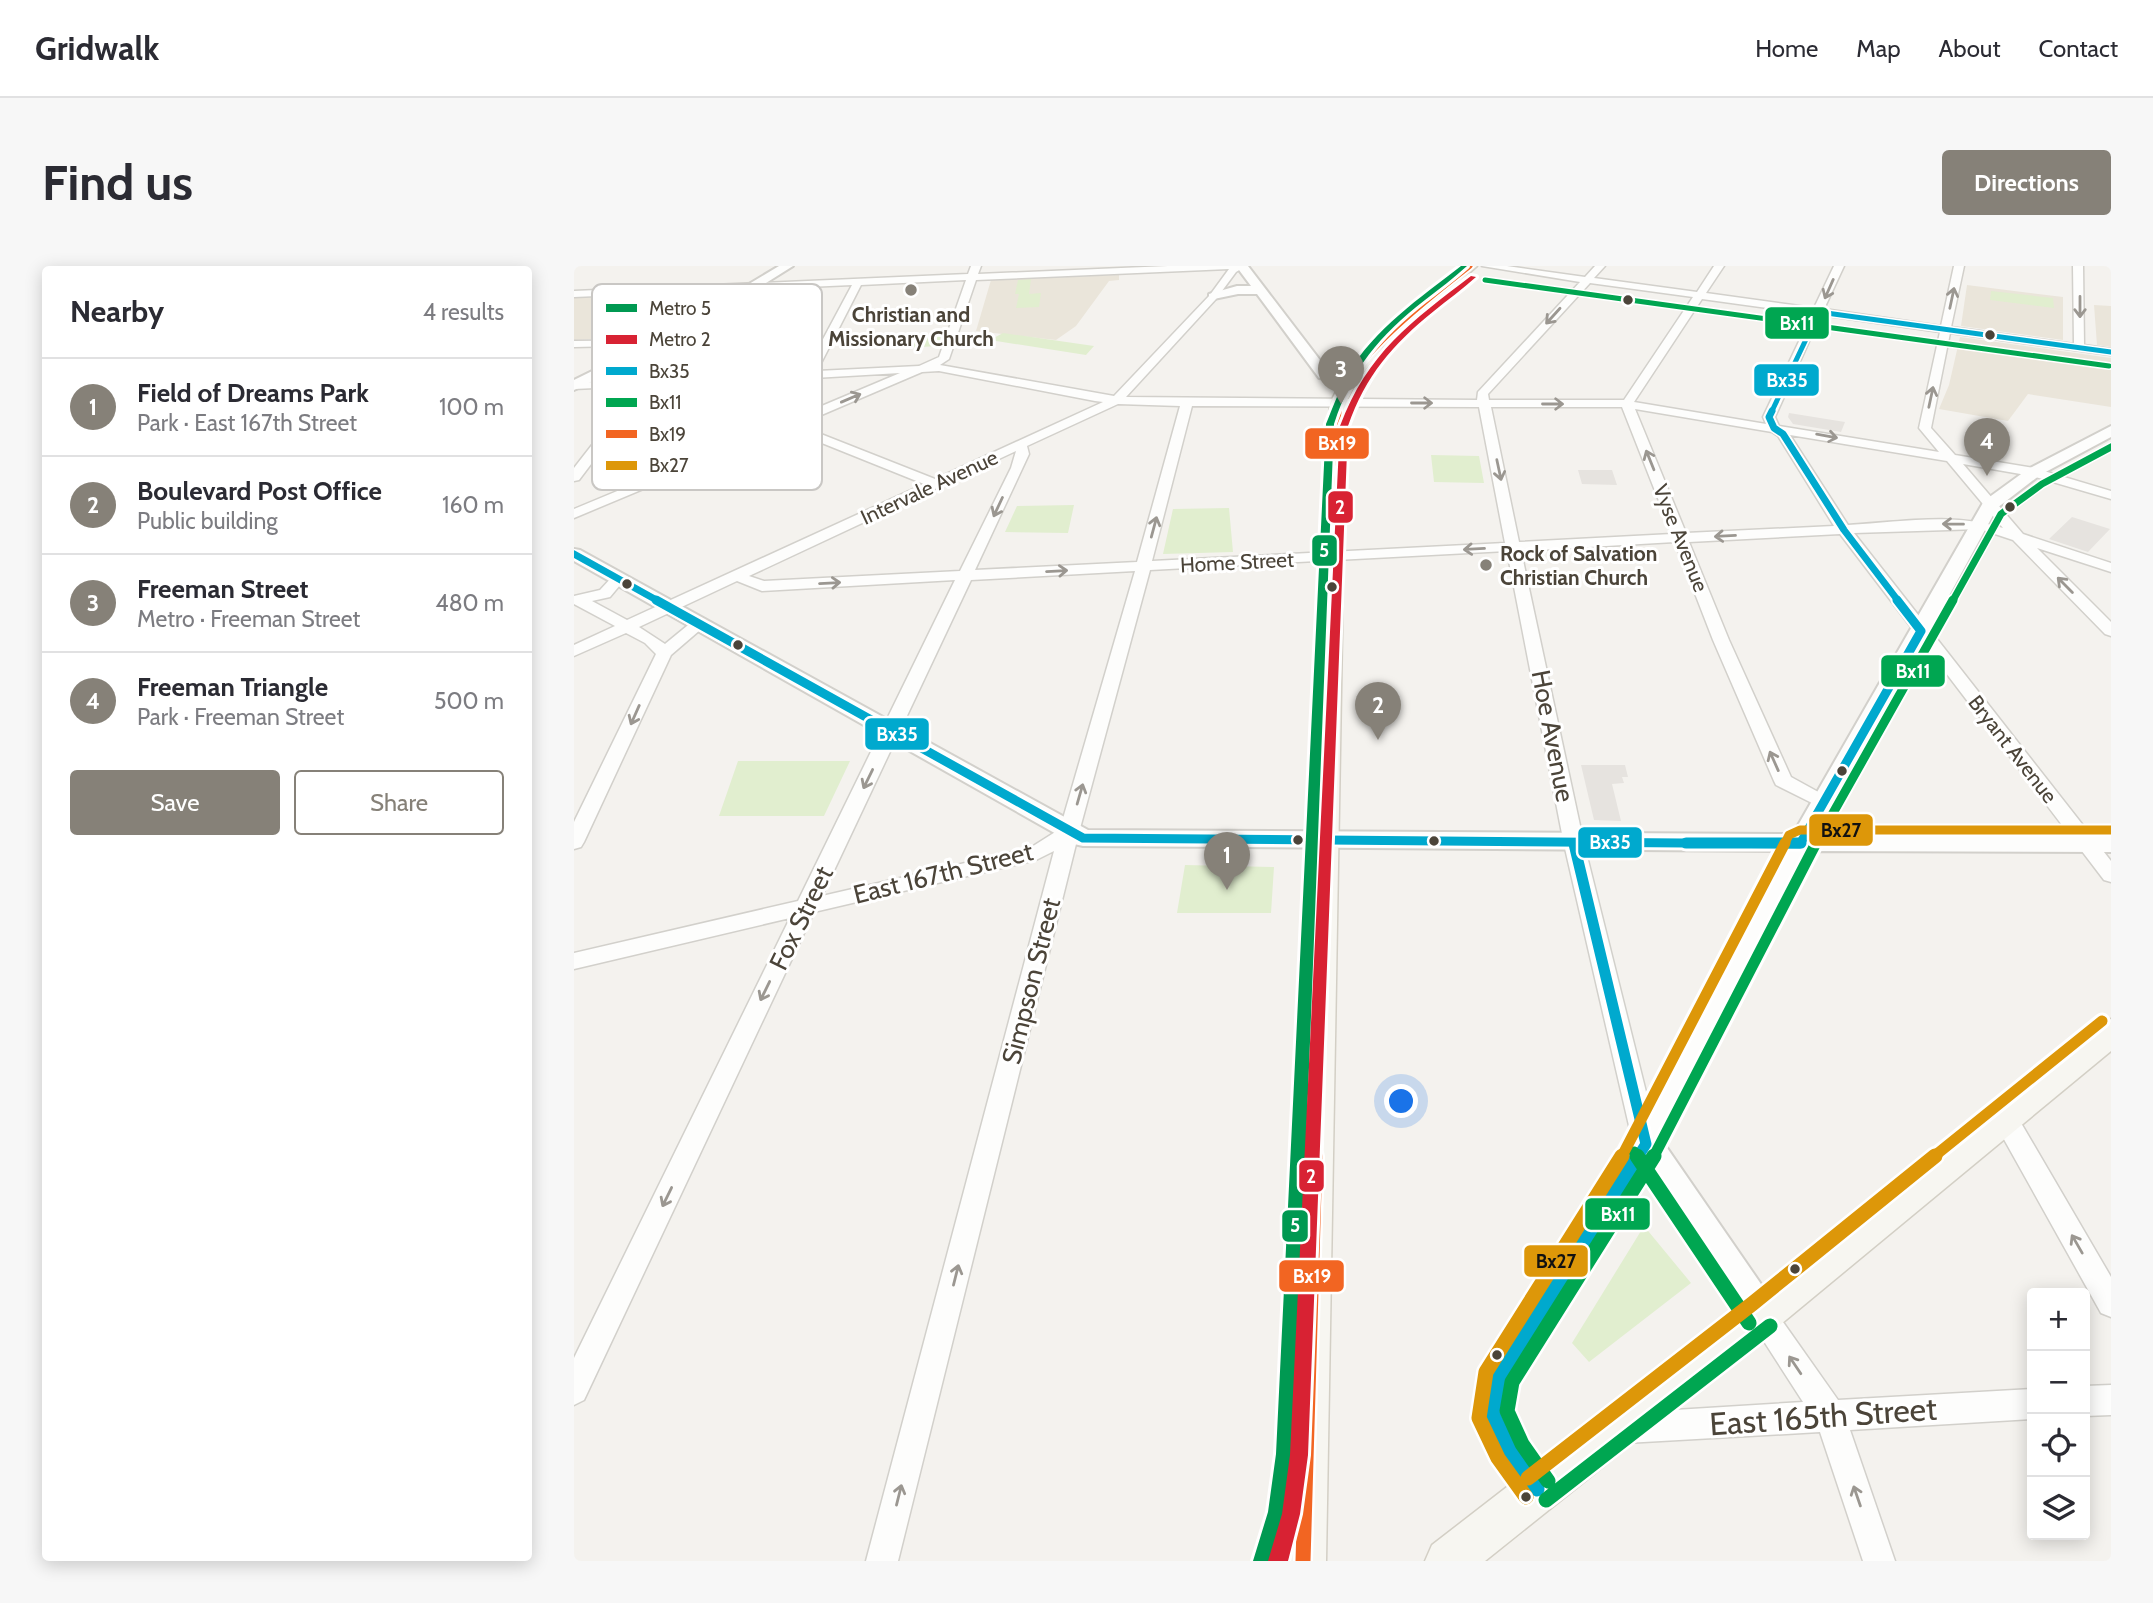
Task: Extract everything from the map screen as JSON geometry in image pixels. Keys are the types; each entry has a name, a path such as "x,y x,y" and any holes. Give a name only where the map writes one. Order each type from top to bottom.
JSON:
{"main road":[{"path":"1303,1561 1338,403 1346,368 1470,266"},
{"path":"1448,1561 1761,1315 2111,1032"}],"street":[{"path":"757,284 787,266"},
{"path":"806,284 975,272 1233,266"},
{"path":"1242,266 1324,375 1346,368"},
{"name":"Intervale Avenue","path":"574,651 1117,400 1213,298 1233,270 1242,266"},
{"path":"1487,266 2111,352"},
{"path":"1485,403 1482,394 1600,266"},
{"path":"1627,404 1719,266"},
{"path":"1774,428 1769,417 1839,266"},
{"path":"1959,266 1925,428 2019,538 2111,631"},
{"path":"2078,266 2079,348"},
{"path":"822,411 944,359 975,272"},
{"path":"822,351 858,282"},
{"path":"1213,298 1237,290 1261,290"},
{"path":"574,294 592,293"},
{"path":"574,344 592,344"},
{"path":"1310,353 1346,368"},
{"path":"822,373 947,368 1117,400 1627,404 2034,472 2111,495"},
{"path":"574,386 592,377"},
{"path":"574,386 592,385"},
{"name":"Simpson Street","path":"882,1561 1069,832 1187,402"},
{"name":"Hoe Avenue","path":"1485,403 1574,844 1646,1144 1829,1414 1879,1561"},
{"name":"Vyse Avenue","path":"1627,404 1721,640 1783,781 1824,803"},
{"name":"Bryant Avenue","path":"1774,428 1783,434 1844,530 2111,875"},
{"path":"1537,1489 1510,1451 1492,1413 1499,1377 1646,1144 1800,844 1990,505 2034,472 2111,431"},
{"path":"822,439 937,485"},
{"name":"Fox Street","path":"574,1390 1017,468 1023,454 1020,445"},
{"path":"574,477 592,454"},
{"path":"984,462 1017,468"},
{"path":"574,514 632,490"},
{"name":"Home Street","path":"737,576 762,586 1947,524 1981,525 2111,568"},
{"path":"574,554 1069,832 1100,840 1574,844 2111,844"},
{"path":"577,600 606,594 618,579"},
{"path":"577,600 651,640 664,653"},
{"path":"574,842 664,653 699,624"},
{"name":"East 167th Street","path":"574,961 1036,853 1069,832"},
{"path":"2005,1118 2111,1303"},
{"path":"2090,1401 2111,1400"},
{"name":"East 165th Street","path":"1614,1429 1774,1420 1829,1414 2027,1404"}],"shaded area":[{"path":"1119,275 1119,280 1109,281 1076,326 1056,340 976,331 991,280"},
{"path":"1967,285 2063,297 2063,340 1961,326"},
{"path":"592,297 592,339 574,340 574,298"},
{"path":"2094,305 2111,306 2111,347 2097,345"},
{"path":"1960,337 2111,358 2111,407 2028,394 2008,421 1939,409 1949,385"},
{"path":"1789,413 1845,422 1841,432 1793,424 1788,417"},
{"path":"1578,470 1612,470 1617,485 1582,484"},
{"path":"2072,517 2110,529 2088,552 2049,539"},
{"path":"1581,765 1625,765 1628,777 1622,777 1624,783 1612,784 1621,821 1594,820"}],"green space":[{"path":"1031,279 1029,294 1041,293 1039,307 1016,308 1018,280"},
{"path":"1991,291 2053,298 2054,308 1990,300"},
{"path":"1003,333 1094,346 1086,355 990,340"},
{"path":"941,336 938,346 885,349 889,339"},
{"path":"1431,455 1479,456 1484,483 1434,482"},
{"path":"1074,505 1068,533 1005,532 1017,506"},
{"path":"1229,508 1233,552 1163,554 1173,509"},
{"path":"738,761 850,761 824,816 719,816"},
{"path":"1185,865 1274,867 1271,913 1177,913"},
{"path":"1644,1226 1691,1283 1589,1362 1572,1343"}],"metro line":[{"name":"5","path":"1263,1561 1277,1512 1285,1454 1330,424 1340,397 1366,352 1401,317 1464,266"},
{"name":"2","path":"1278,1561 1291,1514 1299,1455 1344,426 1353,401 1379,359 1413,325 1473,277"}],"transit line":[{"name":"Bx19","path":"1303,1561 1338,403 1350,382 1379,344 1470,266"},
{"name":"Bx11","path":"1485,280 2109,366"},
{"name":"Bx35","path":"574,554 1083,838 1800,844 1921,631 1844,530 1783,434 1774,428 1769,417 1819,312 2111,352"},
{"name":"Bx11","path":"1548,1481 1522,1444 1507,1411 1512,1382 1658,1150 1812,851 2001,514 2042,484 2111,447"},
{"name":"Bx27","path":"1526,1497 1498,1458 1479,1418 1486,1372 1634,1137 1789,835 1800,830 2111,830"},
{"name":"Bx35","path":"1537,1489 1510,1451 1492,1413 1499,1377 1646,1144 1574,844"},
{"name":"Bx27","path":"1528,1478 1752,1304 2102,1021"},
{"name":"Bx11","path":"1634,1152 1749,1323"},
{"name":"Bx11","path":"1546,1500 1770,1326"}],"place":[{"name":"Christian and Missionary Church","path":"911,290"},
{"name":"Freeman Street","path":"1341,404"},
{"name":"Freeman Triangle","path":"1987,476"},
{"name":"Rock of Salvation Christian Church","path":"1486,565"},
{"name":"Boulevard Post Office","path":"1378,740"},
{"name":"Field of Dreams Park","path":"1227,890"}]}
